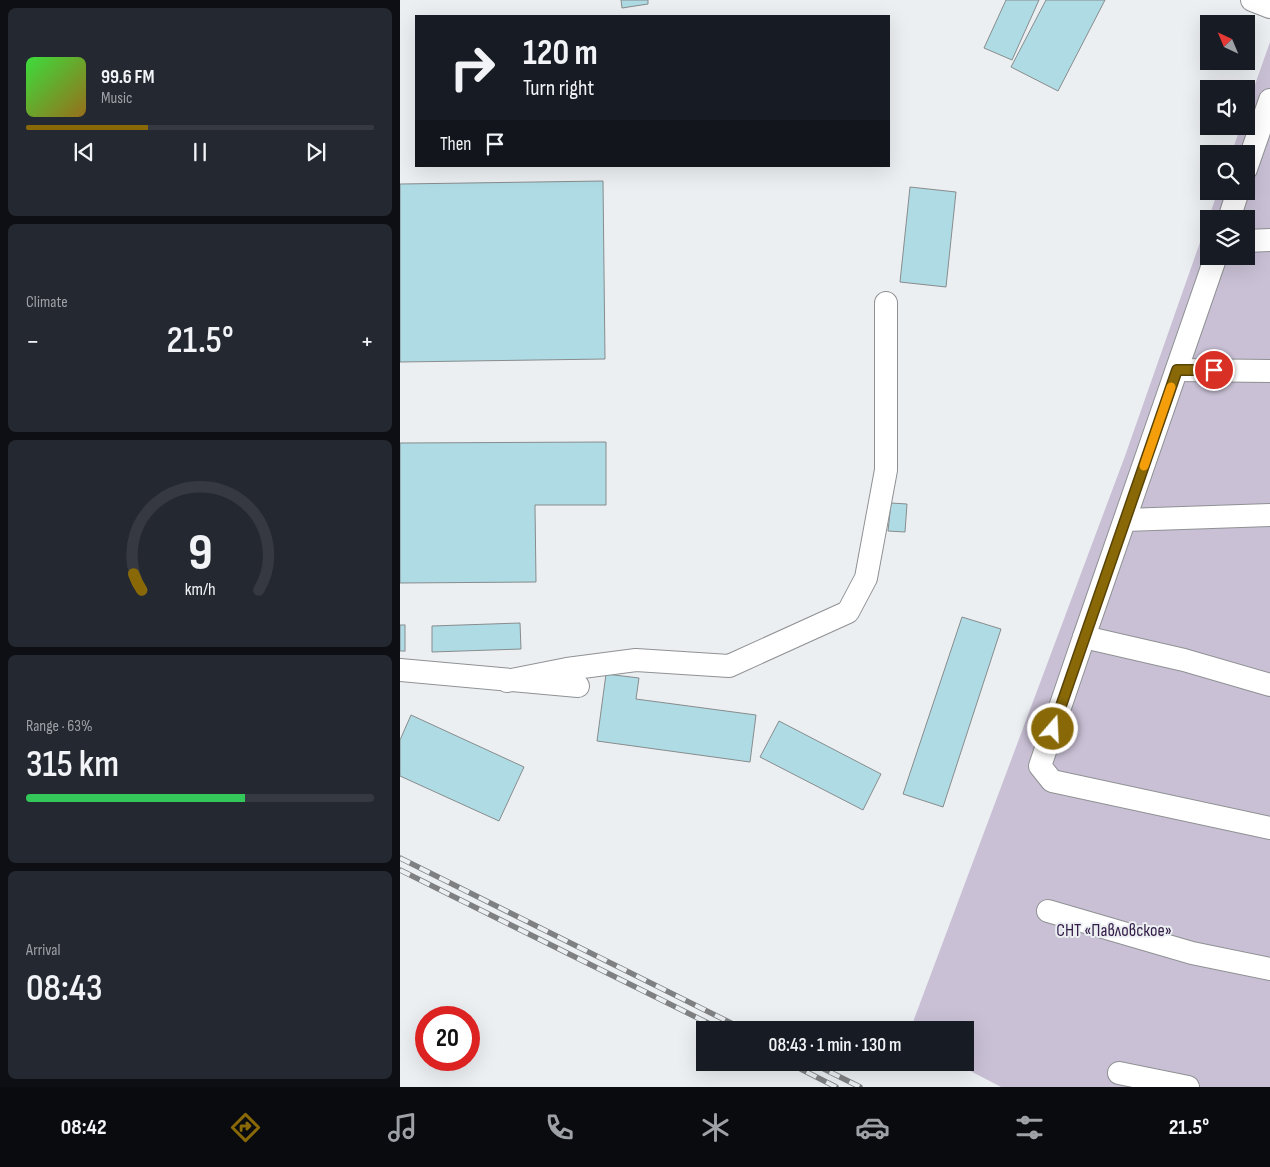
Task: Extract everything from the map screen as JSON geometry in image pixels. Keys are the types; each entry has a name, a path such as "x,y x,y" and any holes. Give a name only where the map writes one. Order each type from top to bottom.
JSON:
{"lane":[{"path":"1252,0 1270,7"},
{"path":"1254,145 1270,100"},
{"path":"1255,240 1270,240"},
{"path":"1213,265 1040,766 1052,781 1270,828"},
{"path":"507,680 567,669 636,660 729,666 848,612 866,578 886,470 886,303"},
{"path":"1177,370 1270,371"},
{"path":"1125,520 1270,515"},
{"path":"1084,638 1184,660 1270,685"},
{"path":"400,670 578,686"},
{"path":"1048,911 1192,953 1270,969"},
{"path":"1119,1073 1188,1087"}],"green space":[{"name":"СНТ «Павловское»","path":"1270,42 1270,1087 1001,1087 970,1071 974,1071 974,1021 913,1021 1125,456 1200,242 1200,265 1255,265 1255,210 1211,210 1215,200 1255,200 1255,145 1234,145 1238,135 1255,135 1255,84"}],"building":[{"path":"621,0 648,0 648,4 622,8"},
{"path":"1006,0 1039,0 1012,60 984,48"},
{"path":"1046,0 1105,0 1058,91 1011,67"},
{"path":"603,181 605,359 400,362 400,184"},
{"path":"910,187 956,192 946,287 900,282"},
{"path":"606,442 606,505 535,505 536,582 400,583 400,443"},
{"path":"891,503 907,504 905,532 888,531"},
{"path":"962,617 1001,629 943,807 903,794"},
{"path":"520,623 521,649 432,652 432,626"},
{"path":"400,625 405,625 405,651 400,651"},
{"path":"606,674 639,678 636,699 756,715 750,762 597,741"},
{"path":"411,715 524,767 499,821 400,776 400,740"},
{"path":"779,721 881,774 863,810 760,757"}],"railway":[{"path":"400,858 727,1021"},
{"path":"400,870 704,1021"},
{"path":"805,1071 836,1087"},
{"path":"828,1071 860,1087"}],"slow traffic":[{"path":"1144,466 1171,387"}],"route":[{"path":"1053,729 1177,370 1214,370"}]}
